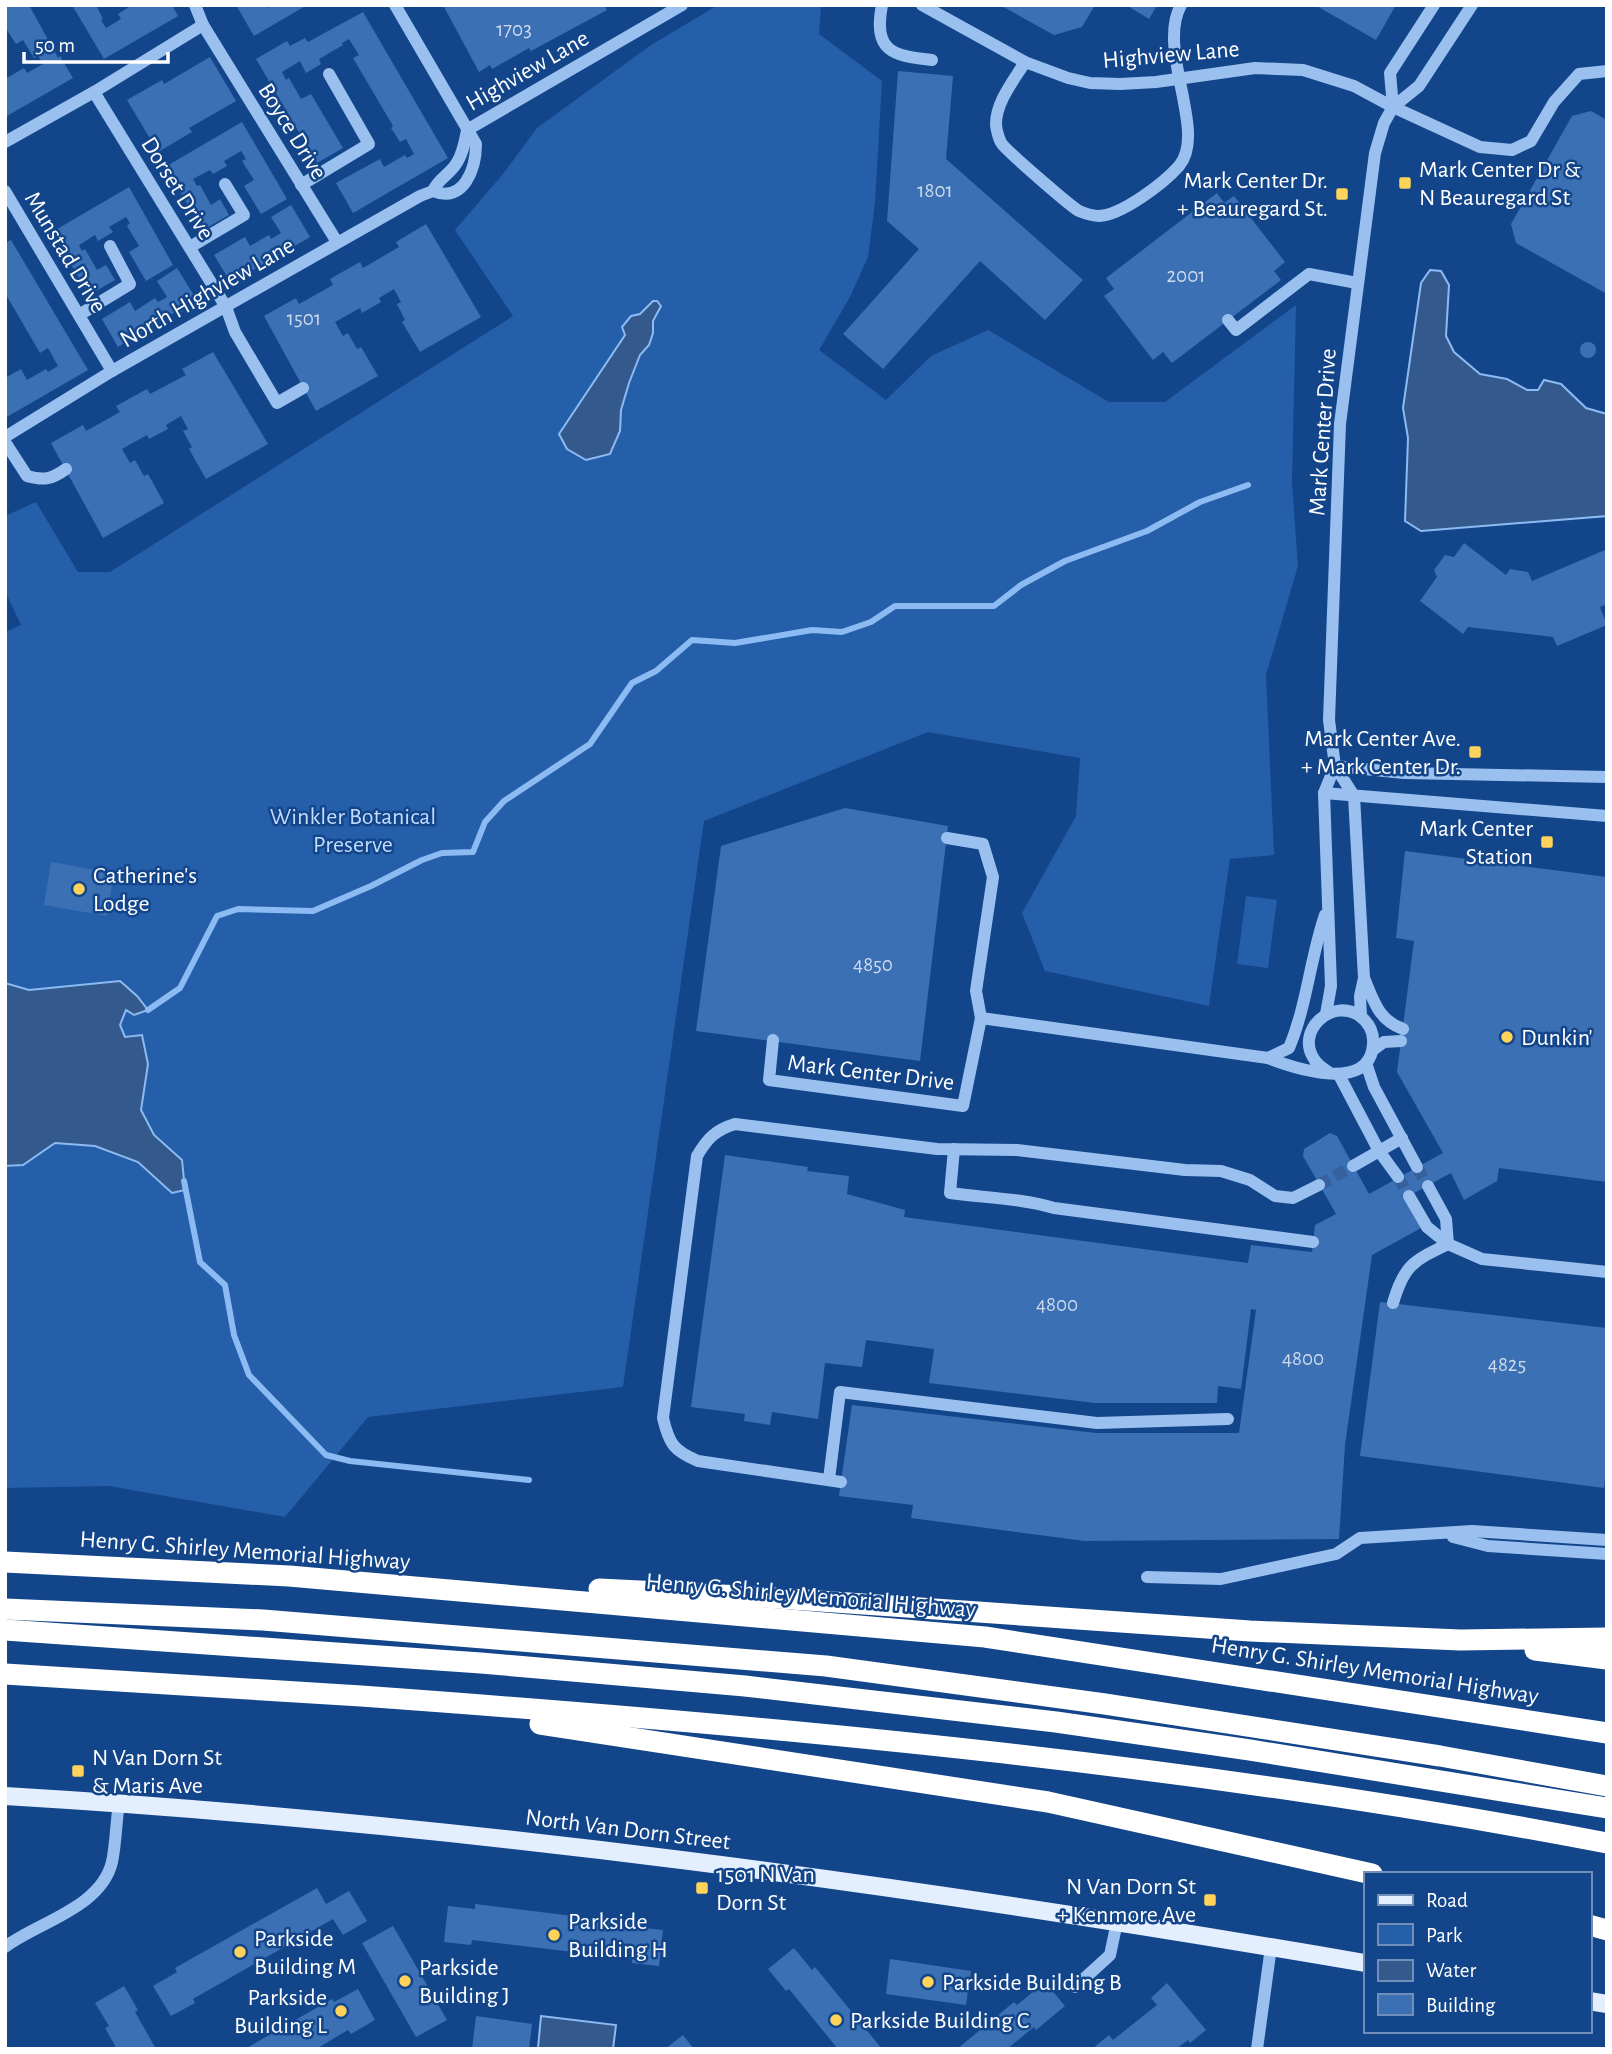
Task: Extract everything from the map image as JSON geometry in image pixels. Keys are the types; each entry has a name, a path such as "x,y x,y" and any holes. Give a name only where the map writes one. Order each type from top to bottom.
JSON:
{"highway":[{"name":"Henry G. Shirley Memorial Highway","path":"5,1562 289,1576 985,1637 1607,1733"},
{"path":"289,1576 762,1597 1250,1631 1460,1640 1607,1638"},
{"path":"5,1609 263,1620 826,1666 1105,1704 1440,1756 1607,1786"},
{"path":"5,1630 468,1662 731,1685 1056,1723 1264,1752 1607,1808"},
{"path":"1460,1640 1607,1659"},
{"path":"5,1674 361,1696 853,1737 1039,1756 1395,1805 1607,1843"},
{"path":"361,1696 1048,1802 1364,1872"}],"main road":[{"name":"North Van Dorn Street","path":"5,1796 408,1828 604,1849 1117,1922 1364,1963"}],"street":[{"name":"Boyce Drive","path":"195,5 203,25 337,242"},
{"path":"395,5 467,130"},
{"name":"Highview Lane","path":"467,130 657,11 681,5"},
{"path":"883,5 879,21 880,34 888,48 904,57 932,60"},
{"name":"Highview Lane","path":"922,5 1025,62 1068,78 1090,83 1120,84 1255,68 1303,70 1346,83 1480,147 1512,150 1531,141 1554,102 1579,74 1607,71"},
{"path":"1025,62 1001,103 996,124 1001,144 1078,211 1097,216 1115,213 1130,205 1180,165 1187,149 1185,113 1173,48 1176,15 1181,5"},
{"name":"Mark Center Drive","path":"1393,107 1390,74 1434,5"},
{"name":"Mark Center Drive","path":"1361,1017 1360,996 1364,978 1354,796 1335,766 1329,720 1339,437 1374,153 1384,123 1393,107 1419,86 1472,5"},
{"path":"5,142 94,92 203,25"},
{"path":"301,185 369,144 329,74"},
{"name":"Dorset Drive","path":"94,92 226,307 235,332 276,403 303,388"},
{"name":"North Highview Lane","path":"433,191 437,182 457,164 467,130"},
{"name":"North Highview Lane","path":"5,439 112,371 420,196 433,191 443,195 455,192 470,176 474,165 476,144 467,130"},
{"path":"190,247 244,215 225,184"},
{"name":"Munstad Drive","path":"5,191 112,371"},
{"path":"79,314 130,284 110,246"},
{"path":"1228,320 1236,330 1310,274 1357,283"},
{"path":"5,439 27,476 42,481 66,469"},
{"path":"1335,766 1404,773 1607,777"},
{"name":"Mark Center Drive","path":"1326,1014 1331,986 1324,793 1335,766"},
{"path":"1324,793 1607,816"},
{"name":"Mark Center Drive","path":"773,1040 769,1080 963,1106 981,1018 976,991 993,877 983,844 947,838"},
{"name":"Mark Center Drive","path":"1268,1058 1289,1048 1298,1026 1316,942 1328,904"},
{"path":"981,1018 1268,1058 1286,1066 1334,1074 1357,1071 1366,1063 1373,1050 1402,1035 1378,1012 1364,978"},
{"path":"1373,1050 1372,1032 1361,1017 1343,1010 1326,1014 1313,1027 1309,1045 1315,1062 1334,1074 1379,1151 1398,1177"},
{"path":"1366,1063 1374,1087 1417,1167"},
{"path":"1228,1419 1097,1423 841,1392 835,1480 698,1461 680,1453 667,1438 663,1418 697,1156 706,1140 719,1129 735,1124 954,1149 1017,1150 1185,1170 1221,1171 1250,1180 1275,1196 1293,1198 1319,1185"},
{"path":"1353,1166 1402,1138"},
{"path":"954,1149 950,1193 990,1199 1015,1199 1054,1208 1313,1242"},
{"path":"1428,1186 1446,1219 1448,1244"},
{"path":"1409,1196 1427,1227 1448,1244 1482,1259 1607,1272"},
{"path":"1393,1303 1400,1280 1410,1265 1448,1244"},
{"path":"1147,1577 1222,1579 1336,1554 1360,1538 1443,1535 1472,1531 1607,1540"},
{"path":"1443,1535 1488,1546 1607,1553"},
{"path":"7,1944 74,1910 100,1884 111,1865 119,1803"},
{"path":"1074,1987 1110,1955 1117,1922"},
{"path":"1257,2049 1271,1947"}],"green space":[{"name":"Winkler Botanical Preserve","path":"718,5 821,5 819,34 882,81 875,203 868,257 850,297 819,350 886,400 931,356 988,330 1109,402 1165,402 1296,305 1292,482 1298,566 1266,675 1274,855 1230,859 1209,1006 1045,971 1022,913 1076,816 1080,758 928,732 704,821 623,1387 368,1417 285,1517 109,1486 5,1488 5,632 21,625 5,591 5,516 36,502 78,572 110,572 513,316 455,230 503,174 537,128 651,45"},
{"path":"1246,896 1277,900 1268,968 1237,964"}],"water":[{"path":"1430,270 1441,271 1449,285 1446,336 1454,352 1480,374 1507,379 1527,390 1538,390 1544,380 1561,384 1586,408 1607,414 1607,516 1421,531 1405,521 1408,438 1403,408 1421,283"},
{"path":"653,301 657,301 661,306 653,321 649,345 640,355 629,383 621,410 620,431 610,454 586,460 567,449 559,434 625,335 622,327 631,316 640,314"},
{"path":"120,981 148,1010 134,1015 126,1010 120,1025 125,1037 142,1035 148,1064 141,1110 154,1135 182,1160 185,1190 172,1193 138,1162 95,1146 55,1143 23,1165 5,1166 5,983 29,990"},
{"path":"541,2016 616,2025 613,2049 538,2048"}],"building":[{"path":"5,5 29,5 58,58 60,56 73,78 5,117 5,79 24,68 27,73 43,64 38,56 34,58 23,40 16,44 5,27"},
{"path":"72,5 96,5 106,28 121,19 118,14 132,5 172,5 178,16 104,59"},
{"path":"236,5 267,5 268,8 273,5 307,5 254,36"},
{"path":"443,5 610,5 605,7 607,10 531,51 529,48 492,69 490,65 479,72"},
{"path":"1000,5 1095,5 1082,27 1054,35"},
{"path":"1126,5 1157,5 1149,19"},
{"path":"1315,5 1396,5 1376,40"},
{"path":"363,12 448,158 353,213 336,183 380,159 384,167 405,155 407,158 414,154 406,139 400,142 391,128 393,126 353,58 359,55 349,39 319,59 321,64 306,73 300,61 282,72 286,80 289,78 301,99 311,94 343,148 317,163 256,59 287,41 290,46 305,38 308,42"},
{"path":"210,57 236,101 189,128 192,132 158,152 127,100 162,80 164,84"},
{"path":"898,71 953,76 946,159 1083,280 1045,320 980,261 883,369 843,334 919,249 887,221"},
{"path":"1591,111 1607,120 1607,294 1516,243 1511,224 1572,116"},
{"path":"242,122 287,199 261,214 244,186 254,180 242,161 246,159 241,151 224,161 227,166 213,174 210,170 193,179 197,186 200,185 211,205 220,199 229,215 203,230 165,167"},
{"path":"129,187 173,265 146,281 129,252 139,246 127,226 130,223 126,217 109,227 113,232 98,241 95,235 79,245 82,251 85,249 97,270 106,265 115,280 89,295 52,232"},
{"path":"1217,193 1224,203 1234,196 1285,262 1274,271 1281,280 1172,363 1163,352 1153,360 1104,296 1114,289 1106,278"},
{"path":"291,205 310,237 231,283 214,255 245,237 250,246 269,235 271,239 281,233 271,217"},
{"path":"426,224 481,317 420,352 402,322 405,320 397,304 401,302 394,289 379,298 381,302 362,313 360,308 335,322 343,336 348,333 357,349 361,347 378,376 316,411 264,316 296,298 299,304 333,285 330,279 360,262 363,268 399,247 396,242"},
{"path":"11,240 88,370 5,418 5,378 21,369 27,380 46,369 48,372 58,366 48,348 40,353 5,293 5,243"},
{"path":"177,268 198,302 176,315 175,312 118,347 102,319 130,302 135,311 155,298 158,302 167,297 157,281"},
{"path":"1588,342 1594,344 1594,356 1588,358 1582,356 1580,350 1582,344"},
{"path":"213,352 268,444 206,479 189,449 192,447 183,431 188,429 181,416 166,425 168,429 149,439 147,435 122,449 130,463 135,460 144,476 148,474 164,503 103,538 51,443 83,425 86,431 120,412 116,406 147,389 150,394 186,375 182,369"},
{"path":"1464,543 1506,575 1510,569 1528,572 1532,581 1605,550 1607,604 1600,607 1607,625 1557,646 1553,637 1468,627 1463,634 1420,601 1437,577 1434,570 1445,555 1454,557"},
{"path":"845,808 948,826 920,1061 696,1031 721,846"},
{"path":"1405,851 1607,877 1607,1182 1499,1168 1497,1181 1464,1200 1451,1173 1405,1198 1421,1228 1372,1255 1345,1445 1339,1539 1085,1541 911,1518 913,1505 839,1496 852,1405 1096,1433 1239,1433 1256,1310 1251,1309 1241,1389 1218,1386 1217,1403 1095,1403 929,1383 934,1349 866,1340 862,1367 825,1363 818,1419 772,1412 770,1425 744,1421 745,1414 691,1407 725,1155 849,1176 847,1194 905,1210 904,1217 1248,1263 1251,1245 1312,1252 1315,1225 1336,1214 1303,1156 1304,1149 1330,1133 1337,1136 1369,1194 1443,1153 1397,1072 1414,941 1396,938"},
{"name":"Catherine's Lodge","path":"51,862 114,873 107,916 44,905"},
{"path":"1380,1302 1607,1328 1607,1461 1604,1488 1360,1456"},
{"name":"Parkside Building M","path":"317,1888 326,1904 349,1891 367,1921 343,1935 333,1919 193,1999 195,2003 171,2016 153,1986 177,1972 175,1968"},
{"name":"Parkside Building H","path":"475,1904 638,1924 637,1927 663,1930 659,1966 632,1963 632,1959 472,1940 471,1945 444,1942 448,1906 475,1909"},
{"name":"Parkside Building J","path":"393,1926 447,2020 416,2037 362,1943"},
{"name":"Parkside Building C","path":"794,1948 812,1970 815,1967 882,2049 838,2049 789,1989 786,1991 768,1969"},
{"name":"Parkside Building B","path":"890,1959 971,1971 966,2005 886,1994"},
{"path":"1045,1982 1065,2006 1036,2030 1034,2027 1007,2049 957,2049 1014,2002 1017,2005"},
{"path":"1167,1983 1206,2030 1190,2043 1188,2040 1176,2049 1092,2049 1109,2035 1113,2040 1157,2005 1151,1998"},
{"path":"124,1986 156,2049 117,2049 105,2028 109,2026 95,2003"},
{"name":"Parkside Building L","path":"358,1989 375,2020 351,2034 348,2030 316,2049 245,2049 332,1999 334,2002"},
{"path":"476,2016 532,2024 529,2049 472,2049"},
{"path":"683,2035 694,2049 665,2049"}],"waterway":[{"path":"148,1010 180,988 217,916 238,909 313,911 422,860 442,853 473,852 485,822 504,801 590,744 632,683 656,671 692,640 735,643 812,630 842,632 871,622 895,606 994,606 1021,585 1065,561 1147,531 1200,502 1248,485"},
{"path":"184,1181 200,1262 225,1285 234,1335 249,1375 326,1455 350,1461 529,1480"}],"tunnel":[{"path":"1319,1185 1353,1166"},
{"path":"1417,1167 1428,1186"},
{"path":"1398,1177 1409,1196"}],"place":[{"name":"Mark Center Dr & N Beauregard St","path":"1405,183"},
{"name":"Mark Center Dr. + Beauregard St.","path":"1342,194"},
{"name":"Mark Center Ave. + Mark Center Dr.","path":"1475,752"},
{"name":"Mark Center Station","path":"1547,842"},
{"name":"Catherine's Lodge","path":"79,889"},
{"name":"Dunkin'","path":"1507,1037"},
{"name":"N Van Dorn St & Maris Ave","path":"78,1771"},
{"name":"1501 N Van Dorn St","path":"702,1888"},
{"name":"N Van Dorn St + Kenmore Ave","path":"1210,1900"},
{"name":"Parkside Building H","path":"554,1935"},
{"name":"Parkside Building M","path":"240,1952"},
{"name":"Parkside Building J","path":"405,1981"},
{"name":"Parkside Building B","path":"928,1982"},
{"name":"Parkside Building L","path":"341,2011"},
{"name":"Parkside Building C","path":"836,2020"}]}
